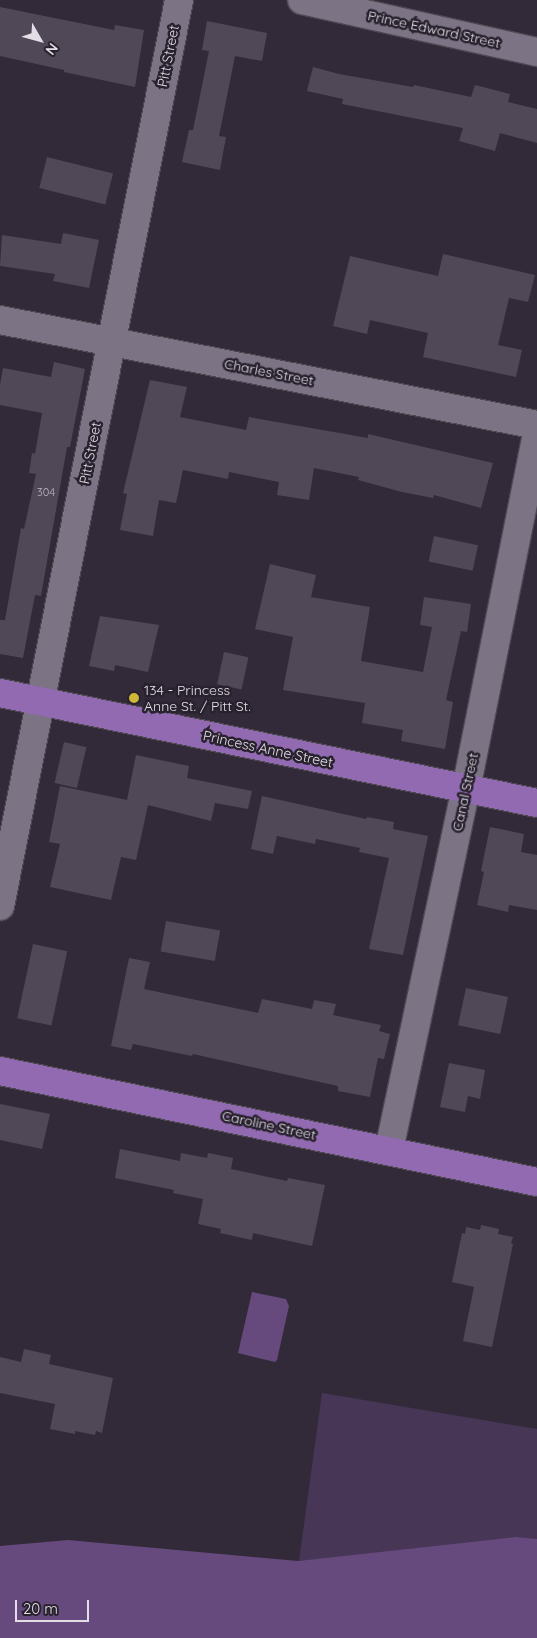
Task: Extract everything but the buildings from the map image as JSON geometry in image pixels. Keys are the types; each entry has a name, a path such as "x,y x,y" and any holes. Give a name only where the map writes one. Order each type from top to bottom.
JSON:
{"main road":[{"name":"Princess Anne Street","path":"0,693 537,803"},
{"name":"Caroline Street","path":"0,1071 537,1182"}],"street":[{"name":"Pitt Street","path":"0,906 179,0"},
{"name":"Prince Edward Street","path":"302,0 537,52"},
{"name":"Charles Street","path":"0,320 537,425"},
{"name":"Canal Street","path":"389,1150 466,789 537,434"}],"shaded area":[{"path":"252,1292 286,1299 289,1306 275,1362 238,1353"},
{"path":"322,1393 537,1429 537,1539 299,1561"},
{"path":"516,1537 537,1539 537,1638 0,1638 0,1546 68,1540 298,1561"}],"place":[{"name":"134 - Princess Anne St. / Pitt St.","path":"134,698"}]}
